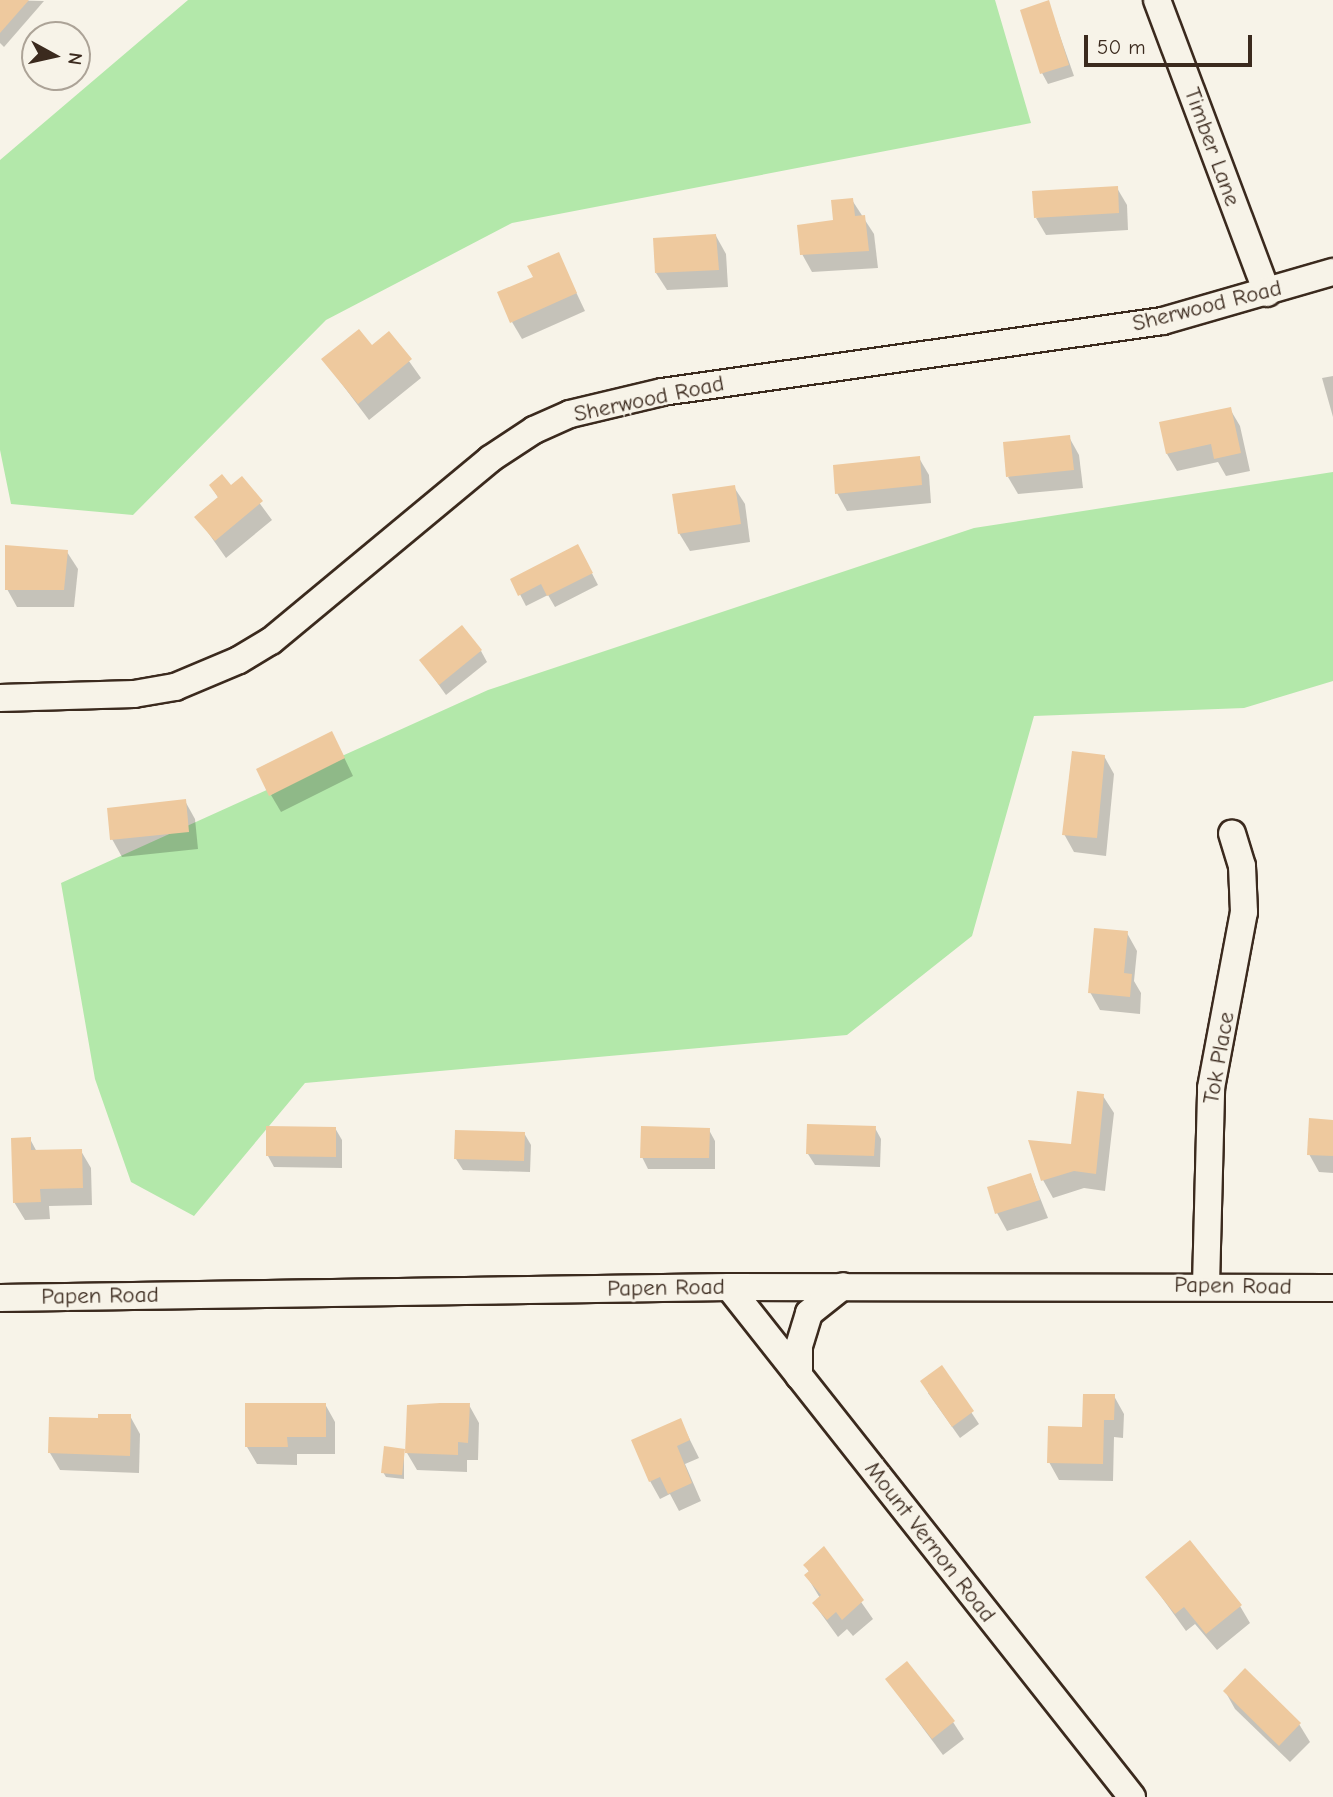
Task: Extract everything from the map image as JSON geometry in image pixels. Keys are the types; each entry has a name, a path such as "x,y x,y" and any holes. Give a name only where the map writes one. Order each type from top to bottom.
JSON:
{"street":[{"name":"Timber Lane","path":"1157,0 1266,293"},
{"name":"Sherwood Road","path":"0,698 134,694 175,687 239,660 271,641 490,459 534,430 570,414 662,392 1163,320 1333,272"},
{"name":"Tok Place","path":"1206,1285 1212,1088 1244,912 1242,866 1232,833"},
{"name":"Papen Road","path":"0,1298 842,1286 1206,1285 1333,1288"},
{"path":"799,1376 799,1346 809,1313 842,1286"},
{"name":"Mount Vernon Road","path":"729,1287 1132,1797"}],"green space":[{"path":"188,0 995,0 1031,123 512,223 326,320 133,515 11,504 0,450 0,160 81,91 91,91 91,83"},
{"path":"1333,472 1333,681 1244,708 1034,716 972,936 847,1035 305,1083 194,1216 131,1182 95,1079 61,883 488,690 974,528"}],"building":[{"path":"0,0 29,0 0,33"},
{"path":"1049,0 1069,65 1040,74 1020,10"},
{"path":"1118,186 1119,213 1034,218 1032,191"},
{"path":"853,198 855,216 865,215 869,251 800,255 797,225 833,220 831,200"},
{"path":"716,234 719,270 655,273 653,238"},
{"path":"559,252 577,293 510,323 497,292 533,277 527,266"},
{"path":"359,329 372,345 389,331 412,359 358,404 321,359"},
{"path":"1231,407 1241,453 1214,459 1211,444 1166,454 1159,422"},
{"path":"1070,435 1074,470 1006,477 1003,442"},
{"path":"920,456 922,485 835,494 833,465"},
{"path":"222,474 231,485 242,476 263,501 215,541 194,517 218,497 209,485"},
{"path":"735,485 741,524 678,534 672,494"},
{"path":"578,544 593,573 547,596 541,584 518,596 510,579"},
{"path":"5,545 68,550 64,590 5,590"},
{"path":"462,625 482,650 439,685 419,660"},
{"path":"332,731 345,758 269,796 256,769"},
{"path":"1072,751 1105,755 1097,838 1062,835"},
{"path":"186,799 189,832 110,840 107,808"},
{"path":"1094,928 1128,931 1124,973 1132,974 1130,997 1088,993"},
{"path":"1077,1091 1104,1094 1096,1174 1074,1171 1041,1181 1028,1140 1071,1144"},
{"path":"1309,1118 1333,1120 1333,1156 1307,1155"},
{"path":"807,1124 876,1126 874,1156 806,1154"},
{"path":"266,1126 336,1127 336,1157 266,1156"},
{"path":"641,1126 710,1128 709,1158 640,1158"},
{"path":"455,1130 525,1132 524,1161 454,1159"},
{"path":"31,1137 31,1150 82,1149 83,1188 40,1189 41,1202 13,1203 11,1138"},
{"path":"1031,1173 1040,1200 995,1214 987,1187"},
{"path":"942,1365 974,1411 952,1427 920,1381"},
{"path":"1083,1394 1115,1394 1114,1420 1104,1420 1103,1464 1047,1463 1048,1426 1082,1427"},
{"path":"245,1403 326,1403 326,1437 287,1437 288,1447 245,1447"},
{"path":"470,1403 468,1443 458,1442 458,1455 405,1453 407,1405"},
{"path":"98,1414 131,1414 130,1456 48,1453 49,1417 98,1418"},
{"path":"681,1418 690,1440 677,1446 692,1483 668,1494 660,1477 649,1482 631,1440"},
{"path":"384,1446 405,1449 402,1475 381,1473"},
{"path":"1190,1540 1242,1605 1206,1634 1184,1607 1175,1614 1145,1577"},
{"path":"824,1546 864,1600 842,1620 836,1612 827,1620 812,1603 821,1595 804,1575 809,1571 803,1565"},
{"path":"907,1661 955,1721 932,1739 885,1679"},
{"path":"1245,1668 1301,1723 1279,1746 1223,1691"}]}
